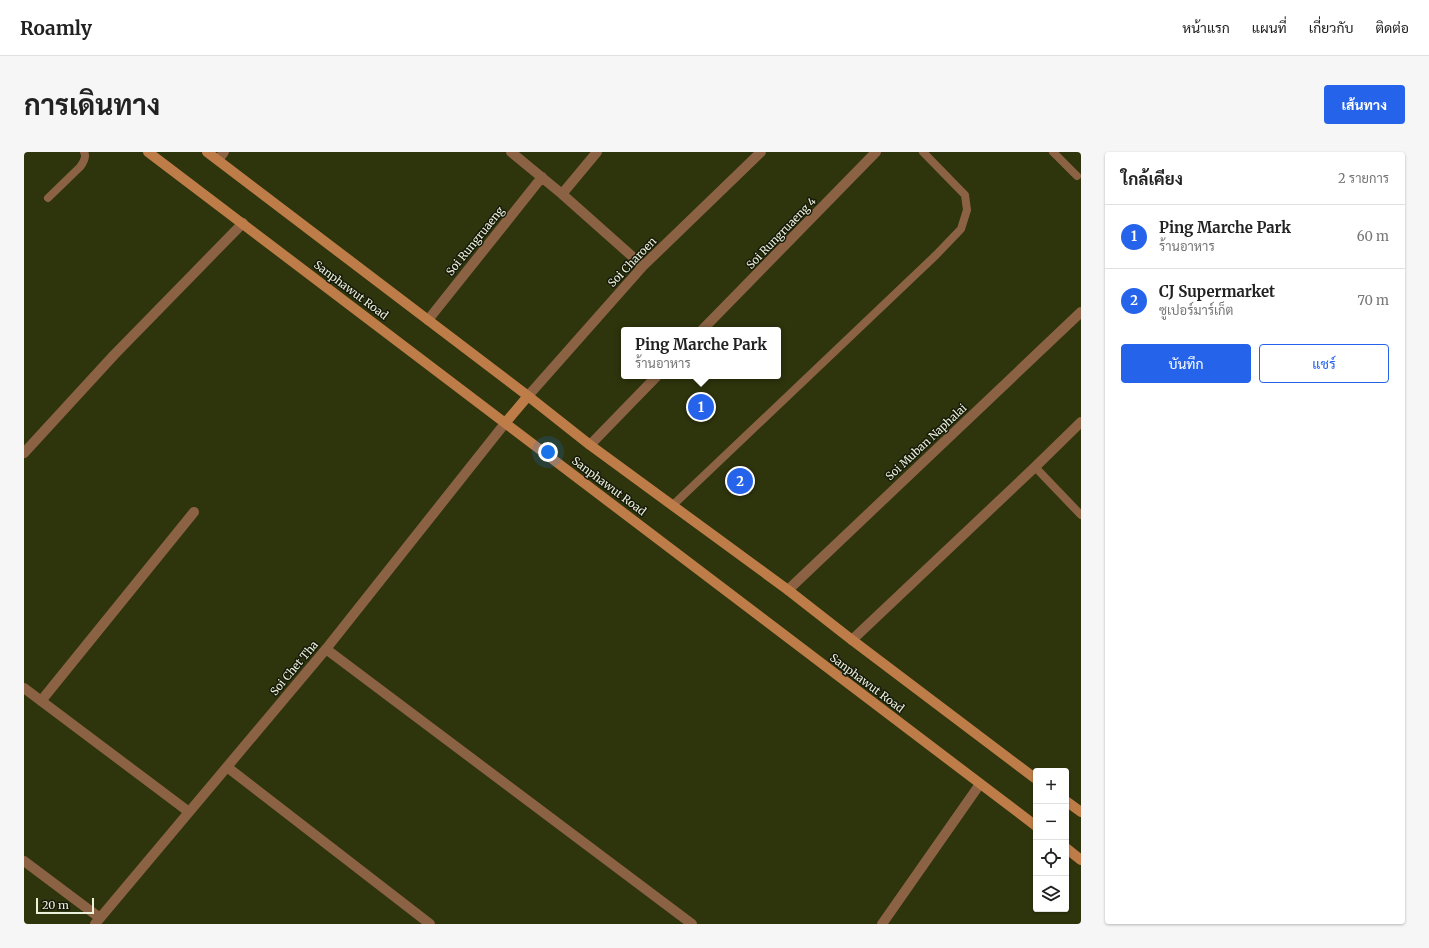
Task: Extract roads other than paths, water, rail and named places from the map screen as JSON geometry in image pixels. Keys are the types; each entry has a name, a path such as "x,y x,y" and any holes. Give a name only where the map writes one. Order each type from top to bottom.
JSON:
{"main road":[{"name":"Sanphawut Road","path":"148,152 506,422 1033,824"},
{"name":"Sanphawut Road","path":"207,152 221,156 428,320 590,445 788,590 1033,777"},
{"path":"506,422 528,396"},
{"path":"1069,803 1081,812"},
{"path":"1069,850 1081,860"}],"street":[{"path":"511,152 562,194 643,266"},
{"path":"562,194 597,152"},
{"name":"Soi Charoen","path":"528,396 643,266 761,152"},
{"name":"Soi Rungruaeng 4","path":"705,327 876,152"},
{"name":"Soi Rungruaeng","path":"428,320 542,177"},
{"path":"24,453 114,355 243,224"},
{"name":"Soi Muban Naphalai","path":"788,590 1081,312"},
{"path":"590,445 654,379"},
{"name":"Soi Chet Tha","path":"98,921 326,649 506,422"},
{"path":"852,640 1081,422"},
{"path":"41,701 194,512"},
{"path":"326,649 692,924"},
{"path":"24,688 189,812"},
{"path":"227,767 430,924"},
{"path":"882,924 980,784"},
{"path":"24,861 98,921"}],"lane":[{"path":"48,198 84,162 84,152"},
{"path":"673,505 936,254 960,229 967,210 965,195 923,152"},
{"path":"1053,152 1077,176"},
{"path":"1035,467 1081,515"}],"place":[{"name":"Ping Marche Park","path":"701,407"},
{"name":"CJ Supermarket","path":"740,481"}]}
